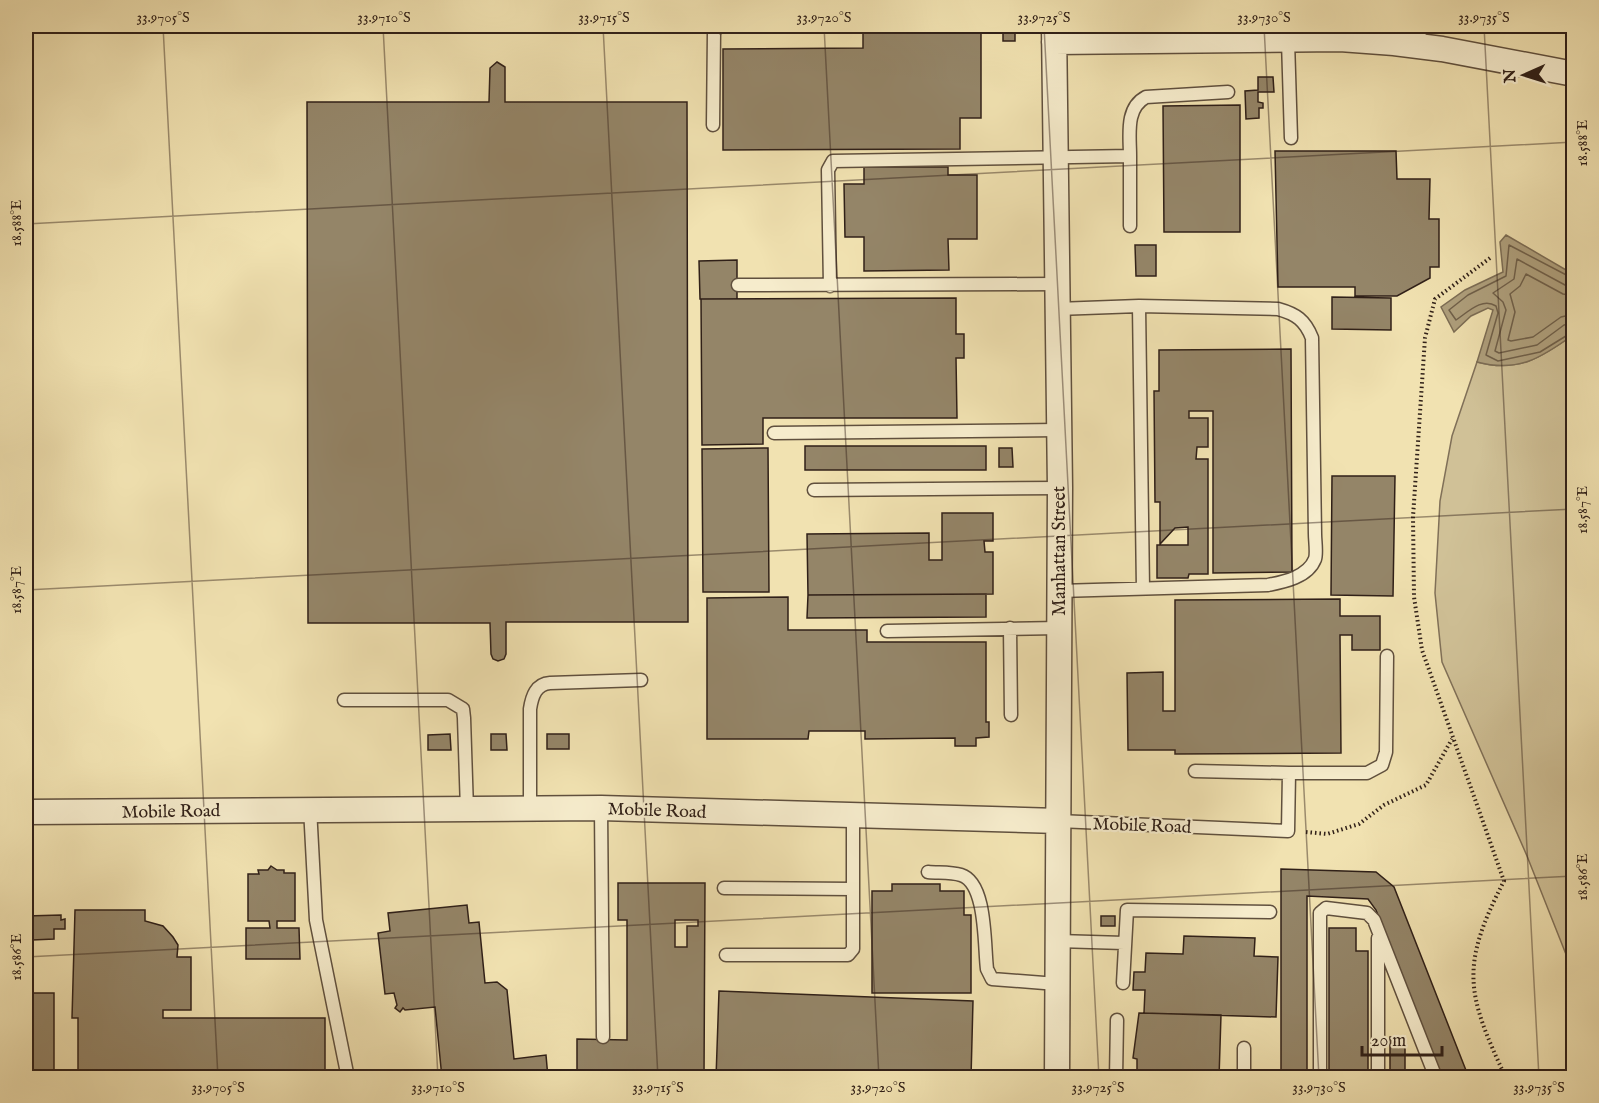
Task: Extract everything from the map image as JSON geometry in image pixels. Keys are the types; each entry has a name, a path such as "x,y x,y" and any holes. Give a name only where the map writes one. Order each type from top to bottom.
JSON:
{"street":[{"path":"1054,34 1288,41 1419,36 1574,74"},
{"name":"Manhattan Street","path":"1054,34 1060,488 1057,1077"},
{"name":"Mobile Road","path":"26,812 310,808 467,810 601,808 1058,821"}],"lane":[{"path":"713,125 714,32 719,26"},
{"path":"1288,41 1291,138"},
{"path":"1130,226 1130,122 1139,101 1146,97 1228,92"},
{"path":"830,286 828,170 833,161 1130,156"},
{"path":"738,285 1056,284"},
{"path":"1057,309 1139,306 1278,309 1294,314 1306,324 1312,338 1315,523 1315,560 1304,572 1290,580 1268,585 1059,591"},
{"path":"1139,306 1143,589"},
{"path":"774,433 1058,430"},
{"path":"814,490 1060,488"},
{"path":"1010,628 1011,715"},
{"path":"886,631 1059,628"},
{"path":"1195,771 1367,773 1382,765 1386,752 1387,656"},
{"path":"530,808 530,709 538,687 550,683 641,680"},
{"path":"344,700 442,700 458,704 464,709 467,810"},
{"path":"1288,831 1289,773"},
{"path":"310,808 316,920 348,1077"},
{"path":"601,808 603,1037"},
{"path":"726,955 848,955 853,949 854,815"},
{"name":"Mobile Road","path":"1058,821 1288,831"},
{"path":"928,872 960,874 974,885 980,896 987,969 992,979 1057,984"},
{"path":"724,888 853,889"},
{"path":"1320,1077 1321,910 1326,908 1367,913 1378,931 1436,1077"},
{"path":"1122,983 1125,914 1130,909 1270,912"},
{"path":"1378,931 1378,1077"},
{"path":"1058,941 1124,943"},
{"path":"1116,1077 1117,1020"},
{"path":"1244,1048 1244,1077"}],"path":[{"path":"1490,258 1435,299 1425,338 1413,517 1414,597 1422,650 1504,881 1483,921 1472,963 1474,1001 1506,1077"},
{"path":"1288,831 1327,834 1359,824 1384,805 1426,785 1452,739"}],"shaded area":[{"path":"1573,335 1573,972 1527,856 1442,662 1435,593 1440,501 1452,436 1477,362 1505,366 1528,361 1539,357"}],"water":[{"path":"1506,235 1573,274 1573,335 1539,357 1505,366 1477,362 1493,310 1488,308 1471,316 1454,332 1441,307 1465,290 1503,272 1500,242"}],"building":[{"path":"958,26 981,26 981,118 960,118 960,149 723,150 723,49 863,48 863,31 959,31"},
{"path":"1003,28 1015,28 1015,41 1003,41"},
{"path":"497,62 505,67 505,102 687,102 688,622 506,622 506,654 504,659 498,661 493,659 491,654 490,623 308,623 307,102 489,102 490,68"},
{"path":"1258,77 1273,77 1274,92 1258,92 1258,102 1263,103 1263,108 1259,108 1259,118 1246,119 1245,91 1258,90"},
{"path":"1240,105 1240,232 1164,232 1163,106"},
{"path":"1275,151 1396,151 1397,179 1430,179 1429,219 1439,219 1439,267 1430,267 1430,278 1397,296 1355,296 1355,287 1278,287"},
{"path":"864,167 948,167 948,175 977,175 977,239 948,239 949,270 864,271 864,237 845,237 844,184 864,184"},
{"path":"1135,245 1156,245 1156,276 1136,276"},
{"path":"737,260 737,299 700,299 699,261"},
{"path":"1332,297 1391,298 1391,330 1332,329"},
{"path":"956,298 956,334 964,334 964,358 956,358 957,418 763,418 763,444 702,445 701,299"},
{"path":"1291,349 1292,572 1213,573 1213,411 1189,411 1189,418 1208,418 1208,447 1197,447 1196,459 1208,459 1208,574 1189,574 1188,578 1157,578 1157,545 1188,545 1188,527 1175,528 1160,544 1160,502 1155,502 1154,391 1159,391 1159,350"},
{"path":"805,446 986,446 986,470 805,470"},
{"path":"768,448 769,592 703,592 702,449"},
{"path":"999,448 1012,448 1013,467 999,467"},
{"path":"1332,476 1395,476 1393,596 1331,595"},
{"path":"942,513 993,513 993,541 984,541 985,552 993,552 993,594 808,595 807,534 929,533 929,560 942,560"},
{"path":"986,594 986,617 807,618 808,595"},
{"path":"788,597 788,630 867,630 867,642 986,642 986,722 989,722 989,737 976,738 976,746 955,746 955,738 865,739 865,731 809,731 808,739 707,739 707,598"},
{"path":"1340,599 1340,616 1380,616 1380,650 1352,650 1352,635 1340,635 1341,753 1175,754 1175,750 1128,750 1127,673 1163,672 1163,711 1175,711 1175,600"},
{"path":"450,734 451,750 428,750 428,735"},
{"path":"491,734 506,734 507,750 491,750"},
{"path":"547,734 569,734 569,749 547,749"},
{"path":"271,866 277,870 284,870 284,873 295,873 295,921 277,921 277,928 299,928 300,959 246,959 246,928 270,928 269,921 248,921 248,874 259,874 258,870 268,870"},
{"path":"1281,869 1376,872 1394,887 1469,1078 1442,1078 1376,910 1368,899 1307,896 1307,1078 1281,1078"},
{"path":"618,883 705,883 704,1078 577,1078 577,1039 627,1040 627,920 618,920","holes":["675,920 698,920 698,926 687,926 687,947 675,947"]},
{"path":"892,884 940,884 940,891 964,891 964,915 971,915 971,993 872,993 872,891 892,891"},
{"path":"467,905 469,923 479,922 485,983 497,982 507,990 514,1059 546,1055 548,1078 442,1078 435,1007 405,1010 403,1008 400,1012 395,1008 397,1005 394,993 385,994 378,933 390,931 388,913"},
{"path":"75,910 145,910 145,921 163,926 173,937 178,945 177,957 191,957 191,1010 163,1010 163,1018 325,1018 325,1078 78,1078 78,1018 72,1018"},
{"path":"61,915 61,920 65,919 65,929 54,929 54,939 32,940 31,927 26,926 26,916"},
{"path":"1101,916 1115,916 1115,926 1101,926"},
{"path":"1329,928 1356,928 1356,951 1368,951 1368,1078 1329,1078"},
{"path":"1184,936 1255,938 1254,956 1278,957 1276,1017 1144,1013 1145,990 1133,990 1134,972 1145,972 1146,953 1183,954"},
{"path":"719,991 973,1001 971,1078 716,1078"},
{"path":"32,993 54,993 54,1078 33,1078"},
{"path":"1139,1013 1221,1015 1219,1078 1133,1078 1137,1077 1137,1059 1133,1058"},
{"path":"1390,1037 1405,1037 1405,1073 1417,1073 1417,1078 1390,1078"}]}
